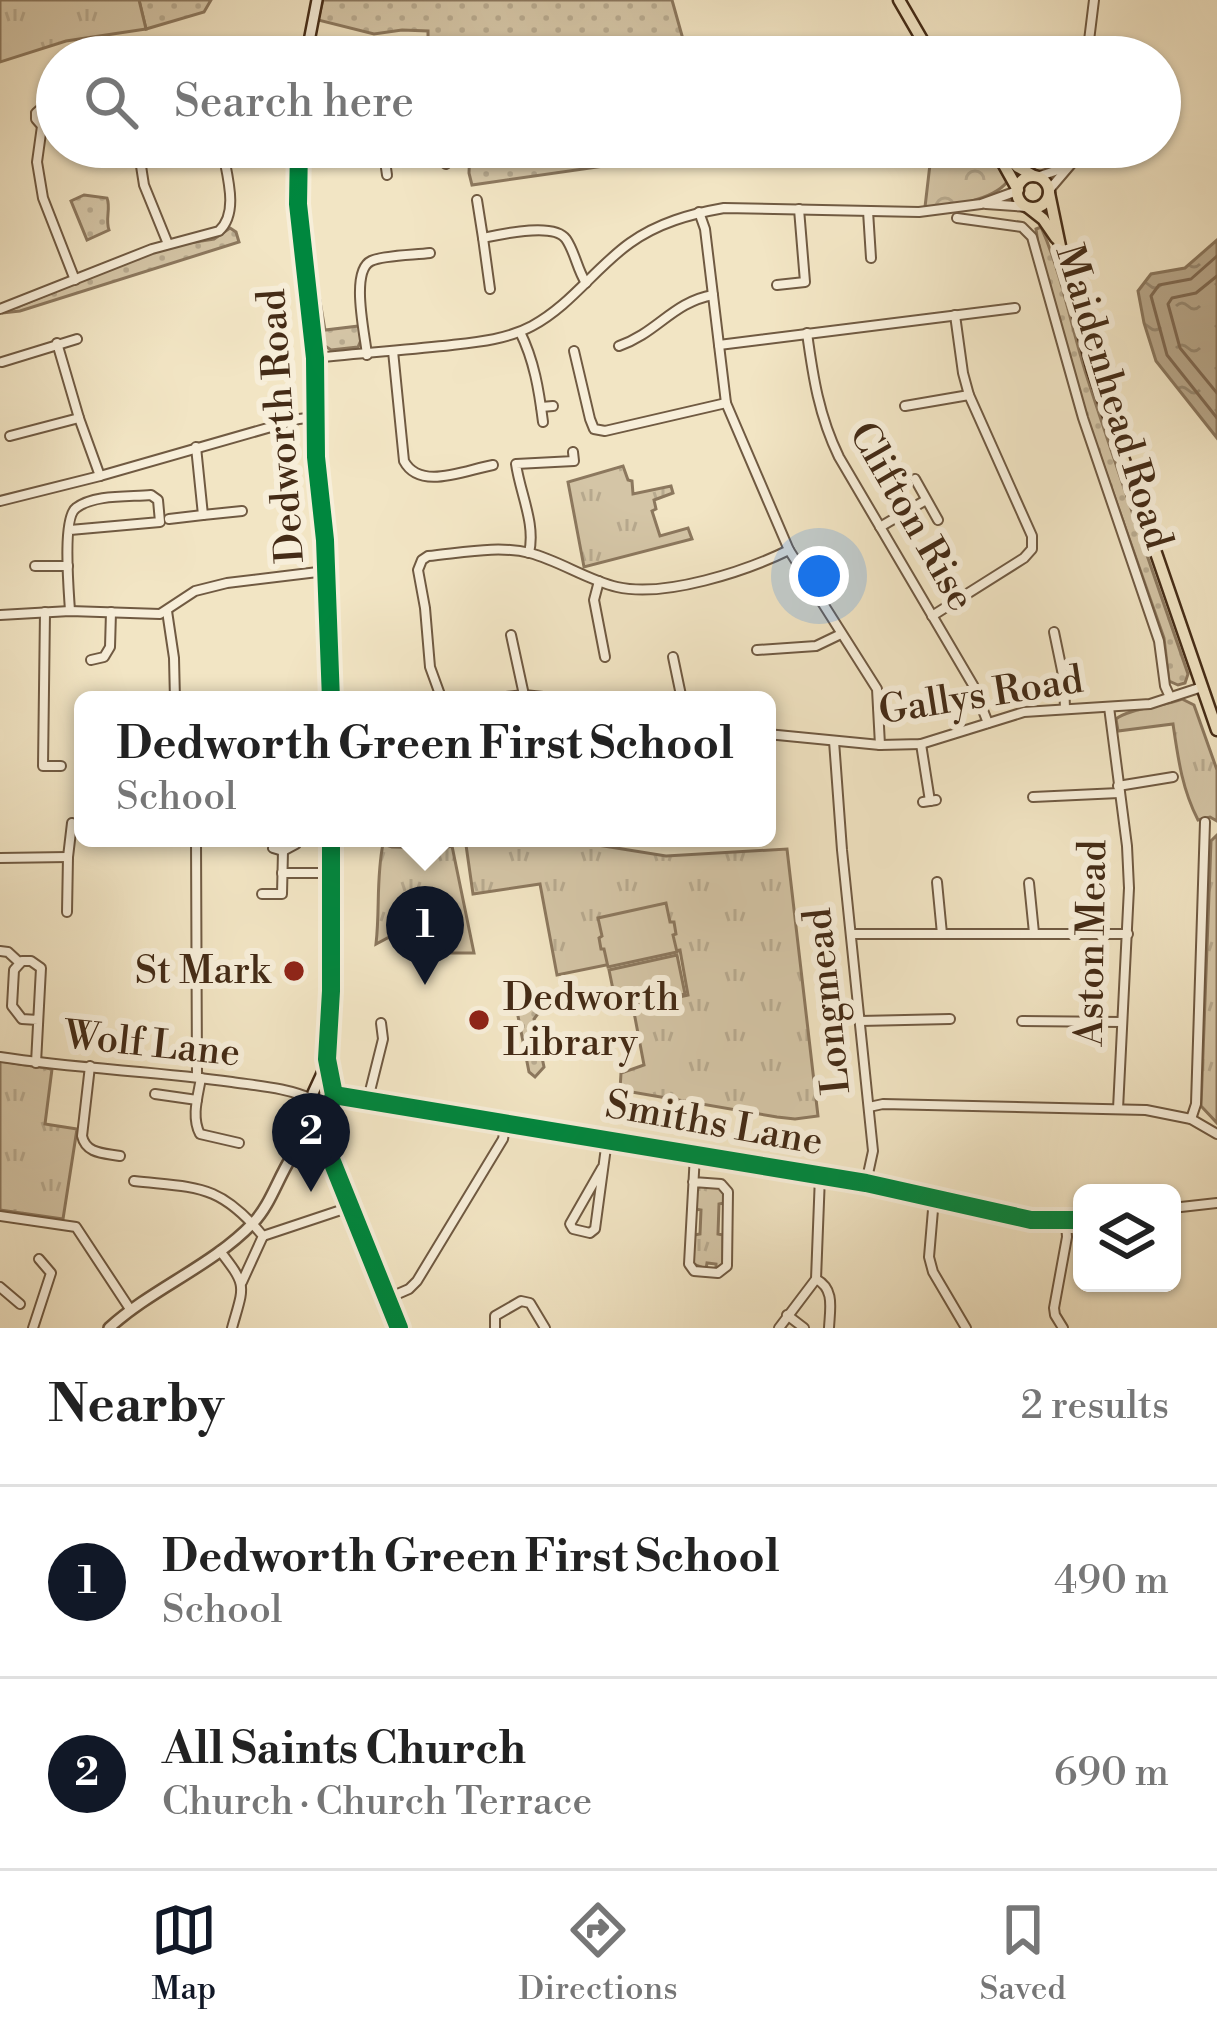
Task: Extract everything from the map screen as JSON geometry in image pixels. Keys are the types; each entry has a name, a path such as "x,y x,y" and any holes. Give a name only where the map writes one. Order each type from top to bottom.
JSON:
{"main road":[{"path":"311,36 317,0"},
{"path":"899,0 920,36"},
{"name":"Dedworth Road","path":"299,168 300,230 315,358 331,691"},
{"path":"1006,168 1021,202 1028,207 1042,206 1049,191 1045,182 1022,168"},
{"path":"1017,190 1024,179 1036,177"},
{"name":"Maidenhead Road","path":"1049,191 1098,384 1217,730"},
{"name":"Maidenhead Road","path":"1028,207 1047,224 1060,246"},
{"path":"109,1328 253,1224 271,1201 296,1150 318,1140 325,1130 332,1095 327,1059 331,847"},
{"path":"327,1059 315,1095 318,1140 399,1328"},
{"path":"315,1095 324,1084 332,1095"},
{"path":"315,1095 323,1105 332,1095"}],"street":[{"path":"1090,36 1094,0"},
{"path":"38,168 43,197 75,280"},
{"path":"141,168 168,244"},
{"path":"0,309 168,244 219,231 227,225 231,209 225,168"},
{"path":"386,168 387,175"},
{"path":"1036,177 1063,168"},
{"path":"1049,191 1067,168"},
{"path":"981,204 1017,190"},
{"path":"477,200 491,284"},
{"path":"315,358 475,342 520,332 560,307 638,238 700,212 724,208 919,212 981,204 1028,207"},
{"path":"981,204 982,221"},
{"path":"777,285 805,282 799,209"},
{"path":"868,211 868,252"},
{"path":"700,212 726,403 789,550 877,689 880,745"},
{"name":"Maidenhead Road","path":"957,218 1022,226 1032,237 1083,418 1156,631 1170,697"},
{"path":"482,238 560,232 586,283"},
{"path":"367,355 359,282 362,269 371,260 426,256"},
{"path":"622,343 640,339 695,298 713,296"},
{"path":"719,345 1015,308"},
{"path":"932,616 1024,558 1032,549 1033,536 969,395 955,315"},
{"path":"520,332 538,376 543,422"},
{"name":"Clifton Rise","path":"807,333 825,428 973,685 988,723"},
{"path":"2,362 77,339"},
{"path":"56,343 100,476"},
{"path":"392,351 404,461 410,473 423,478 488,464"},
{"path":"574,351 595,429 605,431 726,403"},
{"path":"909,408 969,395"},
{"path":"541,407 554,406"},
{"path":"0,501 315,417"},
{"path":"10,436 79,418"},
{"path":"196,447 203,515"},
{"path":"529,553 531,529 516,464 574,461 573,452"},
{"path":"916,479 938,520"},
{"path":"70,530 160,522 158,500 151,495 76,507 70,516 68,566 70,611"},
{"path":"880,527 926,500"},
{"path":"169,519 242,511"},
{"path":"439,691 430,667 418,570 428,556 506,550 529,553 621,588 656,589 758,565 789,550"},
{"path":"35,566 68,566"},
{"path":"0,615 45,611 160,614 195,591 326,571"},
{"path":"599,581 594,600 605,657"},
{"path":"45,611 43,766 61,766"},
{"path":"167,611 175,691"},
{"path":"91,660 104,657 110,646 111,613"},
{"path":"1054,632 1065,709"},
{"path":"764,652 816,646 841,634"},
{"path":"510,635 523,691"},
{"path":"673,657 680,691"},
{"name":"Gallys Road","path":"776,735 921,744 1024,712 1150,704 1202,687"},
{"name":"Aston Mead","path":"1109,707 1130,888 1118,1109"},
{"name":"Longmead","path":"834,741 873,1151 866,1183"},
{"path":"921,744 930,801"},
{"path":"1033,796 1119,790 1161,775 1173,777"},
{"path":"67,912 72,823"},
{"path":"1191,1119 1196,1103 1208,826"},
{"path":"196,847 199,1077 195,1118 200,1134 238,1143"},
{"path":"262,894 282,894 278,849 285,847"},
{"path":"0,858 68,857"},
{"path":"283,873 331,873"},
{"path":"938,882 942,934"},
{"path":"1029,882 1034,933"},
{"path":"852,934 1128,934"},
{"path":"0,951 20,963"},
{"path":"36,1063 41,968 22,961 14,970 12,1006 22,1019 38,1020"},
{"path":"860,1021 950,1019"},
{"path":"1022,1021 1123,1022"},
{"path":"368,1099 383,1039 381,1023"},
{"name":"Wolf Lane","path":"0,1057 199,1077 315,1095"},
{"path":"90,1066 84,1145 120,1156"},
{"path":"155,1094 197,1100"},
{"name":"Smiths Lane","path":"332,1095 866,1183 1031,1220 1073,1221"},
{"path":"869,1107 1118,1109 1173,1114 1217,1135"},
{"path":"386,1298 417,1281 503,1139 506,1122"},
{"path":"602,1168 570,1224 573,1229 590,1233 595,1228 607,1140"},
{"path":"693,1182 721,1184 728,1192 727,1266 718,1273 694,1271 689,1264 693,1182 695,1154"},
{"path":"778,1328 816,1279 820,1176"},
{"path":"134,1181 223,1196 263,1236"},
{"path":"934,1198 929,1257 966,1328"},
{"path":"1181,1207 1217,1203"},
{"path":"232,1328 242,1282 263,1236 350,1207"},
{"path":"0,1216 76,1227 130,1309"},
{"path":"1063,1328 1050,1307 1067,1237 1066,1222"},
{"path":"220,1251 242,1282"},
{"path":"33,1328 51,1273 39,1259"},
{"path":"816,1279 830,1293 829,1328"},
{"path":"0,1287 20,1304"},
{"path":"495,1328 495,1316 521,1301 530,1303 545,1328"},
{"path":"787,1315 804,1328"}],"green space":[{"path":"0,0 139,0 146,29 99,36 36,36 36,51 0,62"},
{"path":"139,0 211,0 204,12 146,29"},
{"path":"323,0 672,0 682,36 428,36 428,31 402,30 374,34 318,20"},
{"path":"469,168 591,168 472,185"},
{"path":"930,168 999,168 1007,182 981,198 925,207"},
{"path":"84,195 107,198 108,206 109,230 87,240 71,201"},
{"path":"1041,227 1188,674 1185,683 1169,681 1164,638 1084,410 1038,244 1036,229"},
{"path":"230,228 239,242 2,313 163,247 214,239"},
{"path":"312,267 325,330 359,326 358,347 331,350 322,344"},
{"path":"623,466 633,494 671,486 673,493 654,500 652,511 660,536 688,528 692,539 584,567 568,482"},
{"path":"1182,699 1194,705 1217,770 1217,821 1210,817 1198,820 1181,773 1173,724 1118,731 1116,719 1122,716"},
{"path":"1217,835 1217,1123 1201,1106 1211,841"},
{"path":"383,847 452,847 474,953 446,953 397,933 376,944"},
{"path":"466,847 610,847 666,856 787,849 818,1116 777,1117 620,1090 621,1073 644,1065 633,1007 688,995 680,950 557,975 540,884 473,894"},
{"path":"666,903 670,922 674,922 677,952 608,967 598,918"},
{"path":"677,955 685,994 617,1009 609,970"},
{"path":"531,1004 540,1011 534,1019 544,1067 535,1077 529,1072 517,1011"},
{"path":"0,1061 52,1069 45,1124 77,1129 63,1219 0,1210"},
{"path":"719,1187 724,1194 718,1234 723,1235 723,1264 716,1269 716,1264 707,1263 706,1269 693,1264 701,1210 695,1209 696,1189"}],"water":[{"path":"1217,240 1217,438 1156,361 1138,291 1151,274 1185,268"}],"cycle path":[{"path":"299,168 298,204 315,358 316,457 325,540 331,691"},
{"path":"331,847 327,1059 334,1095 327,1114 327,1149 399,1328"},
{"path":"334,1095 866,1183 1031,1220 1073,1220"}],"place":[{"name":"St Mark","path":"294,971"},
{"name":"Dedworth Green First School","path":"425,985"},
{"name":"Dedworth Library","path":"479,1020"},
{"name":"All Saints Church","path":"311,1192"}]}
